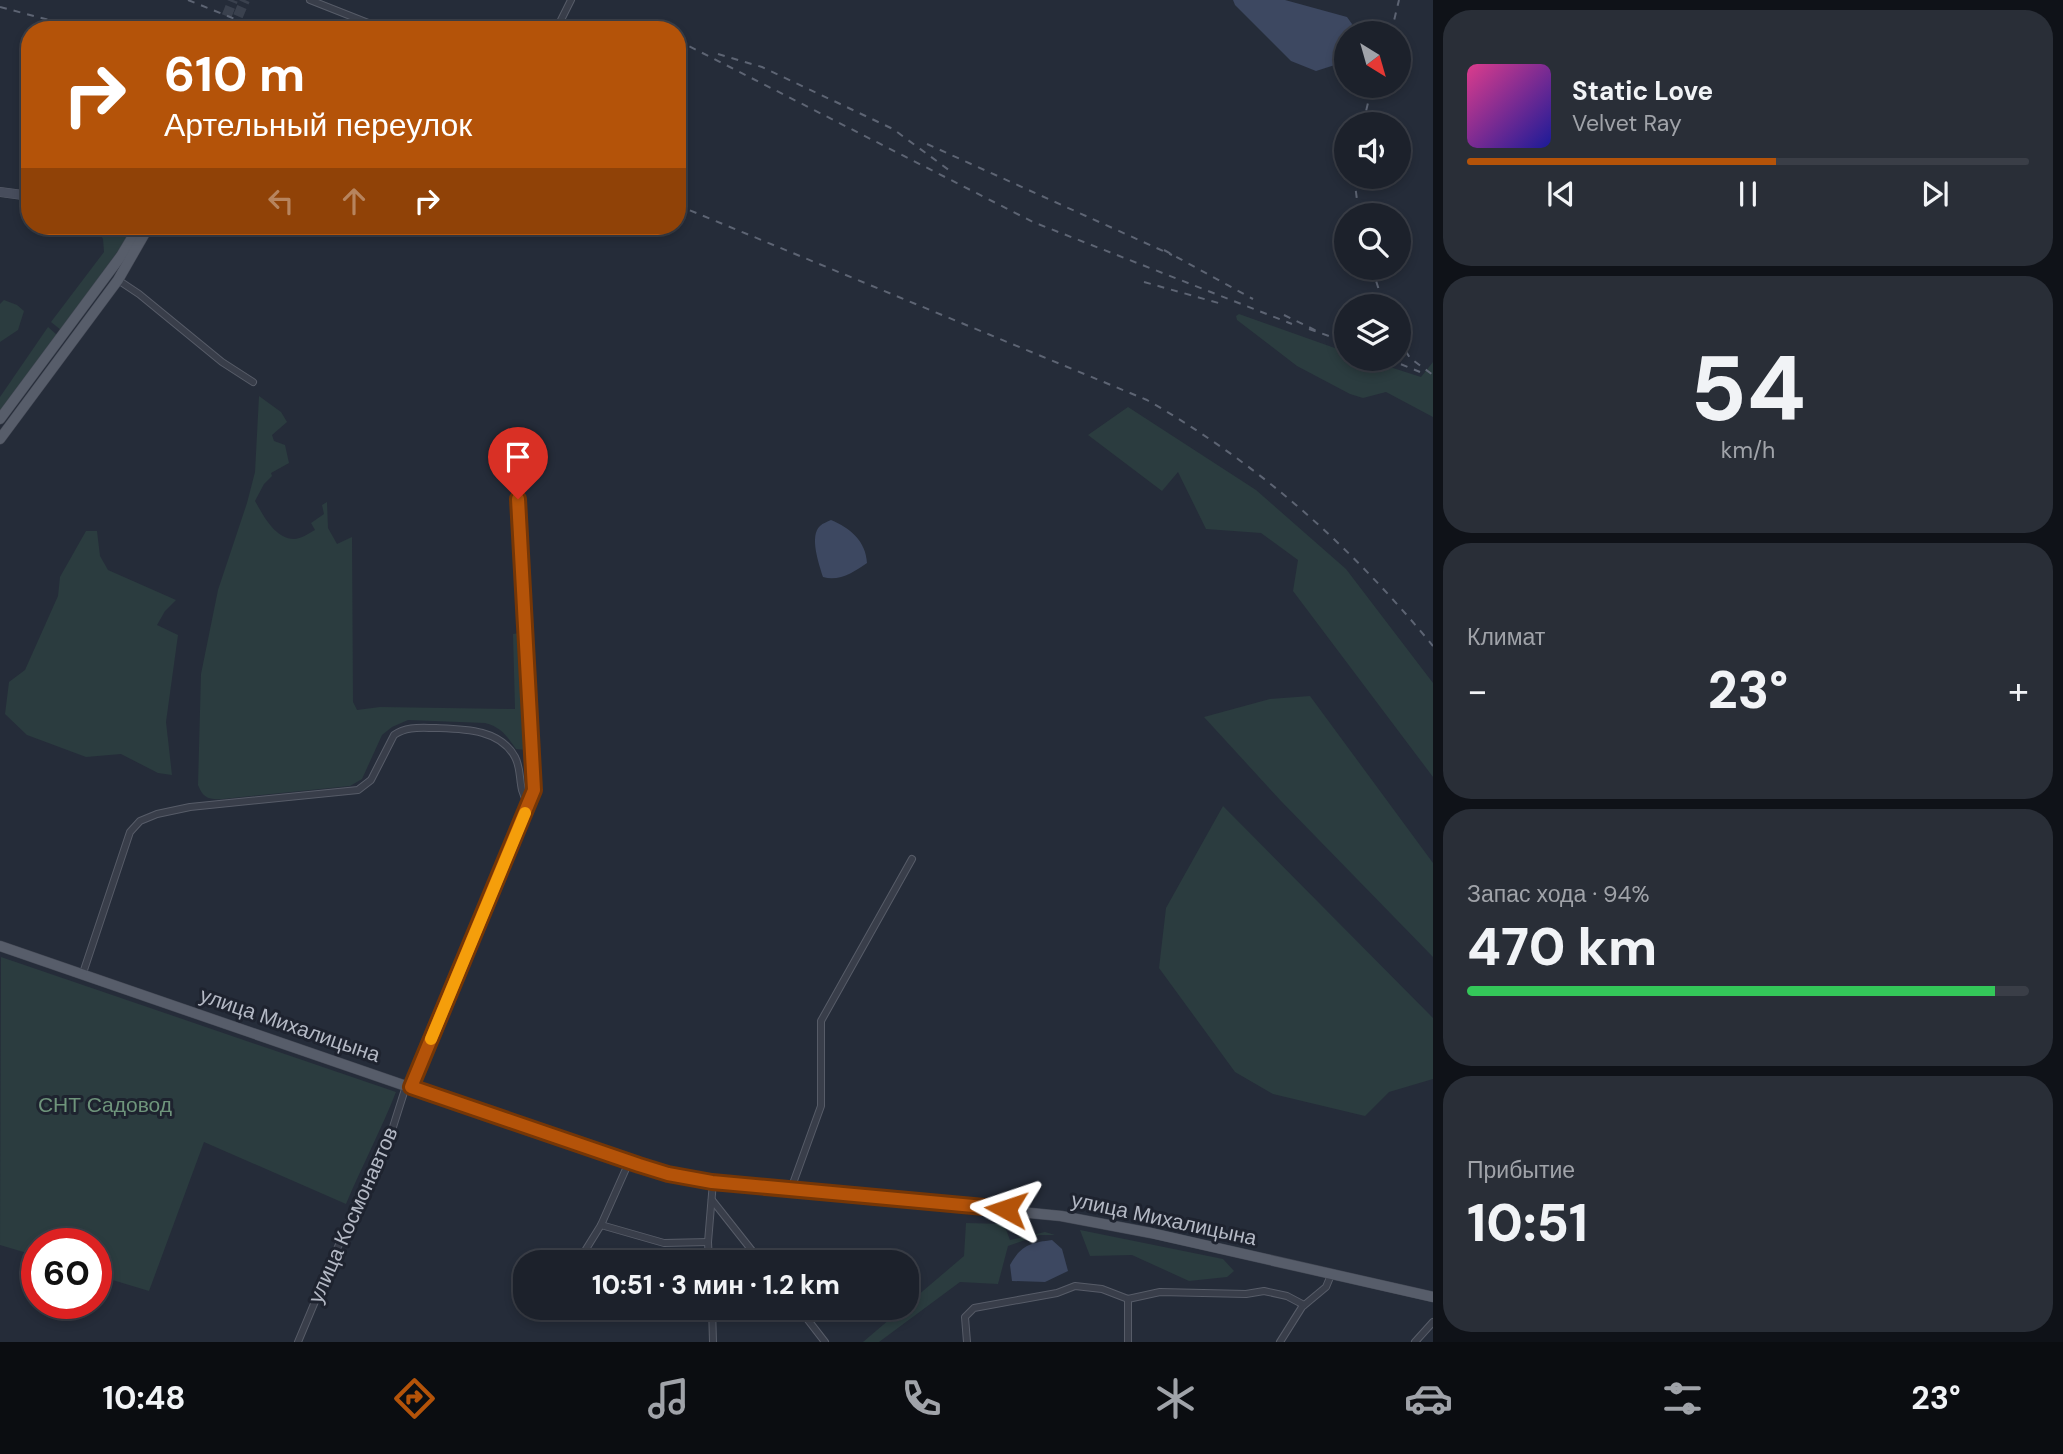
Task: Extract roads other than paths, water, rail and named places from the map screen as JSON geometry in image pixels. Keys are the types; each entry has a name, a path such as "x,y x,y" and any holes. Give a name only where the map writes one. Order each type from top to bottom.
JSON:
{"main road":[{"path":"0,192 21,195"},
{"path":"0,419 130,235"},
{"path":"0,439 118,281 144,235"},
{"name":"улица Михалицына","path":"0,946 668,1174 712,1182 1061,1216 1151,1233 1433,1297"}],"street":[{"path":"310,0 363,21"},
{"path":"560,21 571,0"},
{"path":"118,281 139,294 222,362 253,382"},
{"name":"улица Космонавтов","path":"298,1342 348,1223 393,1127 534,790 518,499"},
{"path":"83,973 130,832 140,821 157,814 190,807 358,790 366,786 375,774 394,735 406,729 469,729 502,742 514,755 520,787 528,803"},
{"path":"791,1189 821,1107 821,1021 912,859"},
{"path":"586,1250 601,1226 629,1162"},
{"path":"708,1250 712,1182"},
{"path":"712,1200 752,1250"},
{"path":"601,1226 664,1243 708,1242"},
{"path":"1280,1342 1304,1305 1326,1287 1331,1275"},
{"path":"967,1342 965,1317 974,1308 1057,1293 1075,1286 1102,1289 1128,1298 1160,1292 1246,1294 1264,1291 1287,1296 1304,1305"},
{"path":"1128,1298 1128,1342"},
{"path":"712,1320 713,1342"},
{"path":"808,1320 825,1342"},
{"path":"1415,1342 1433,1322"}],"water":[{"path":"1233,0 1285,0 1347,17 1350,21 1334,21 1334,65 1316,71 1291,61"},
{"path":"831,520 856,536 864,548 867,563 852,573 835,578 823,577 815,543 815,536 821,525"},
{"path":"1052,1240 1062,1249 1068,1271 1045,1282 1012,1281 1010,1265 1018,1253 1032,1244"}],"tunnel":[{"path":"225,21 233,0"},
{"path":"236,21 245,0"}],"railway":[{"path":"188,0 240,21"},
{"path":"1394,21 1399,0"},
{"path":"0,7 53,21"},
{"path":"686,45 1033,222 1292,324"},
{"path":"718,54 762,67 893,129 953,173"},
{"path":"1366,112 1369,98"},
{"path":"927,144 1172,255"},
{"path":"1356,189 1357,203"},
{"path":"686,209 1147,400 1228,452 1301,510 1369,574 1433,646"},
{"path":"1164,250 1253,299"},
{"path":"1376,280 1380,294"},
{"path":"1144,282 1222,304"},
{"path":"1284,315 1319,332"},
{"path":"1309,329 1334,338"},
{"path":"1411,359 1433,375"},
{"path":"1411,368 1420,372"}],"park label":[{"name":"СНТ Садовод","path":"105,1105"}]}
